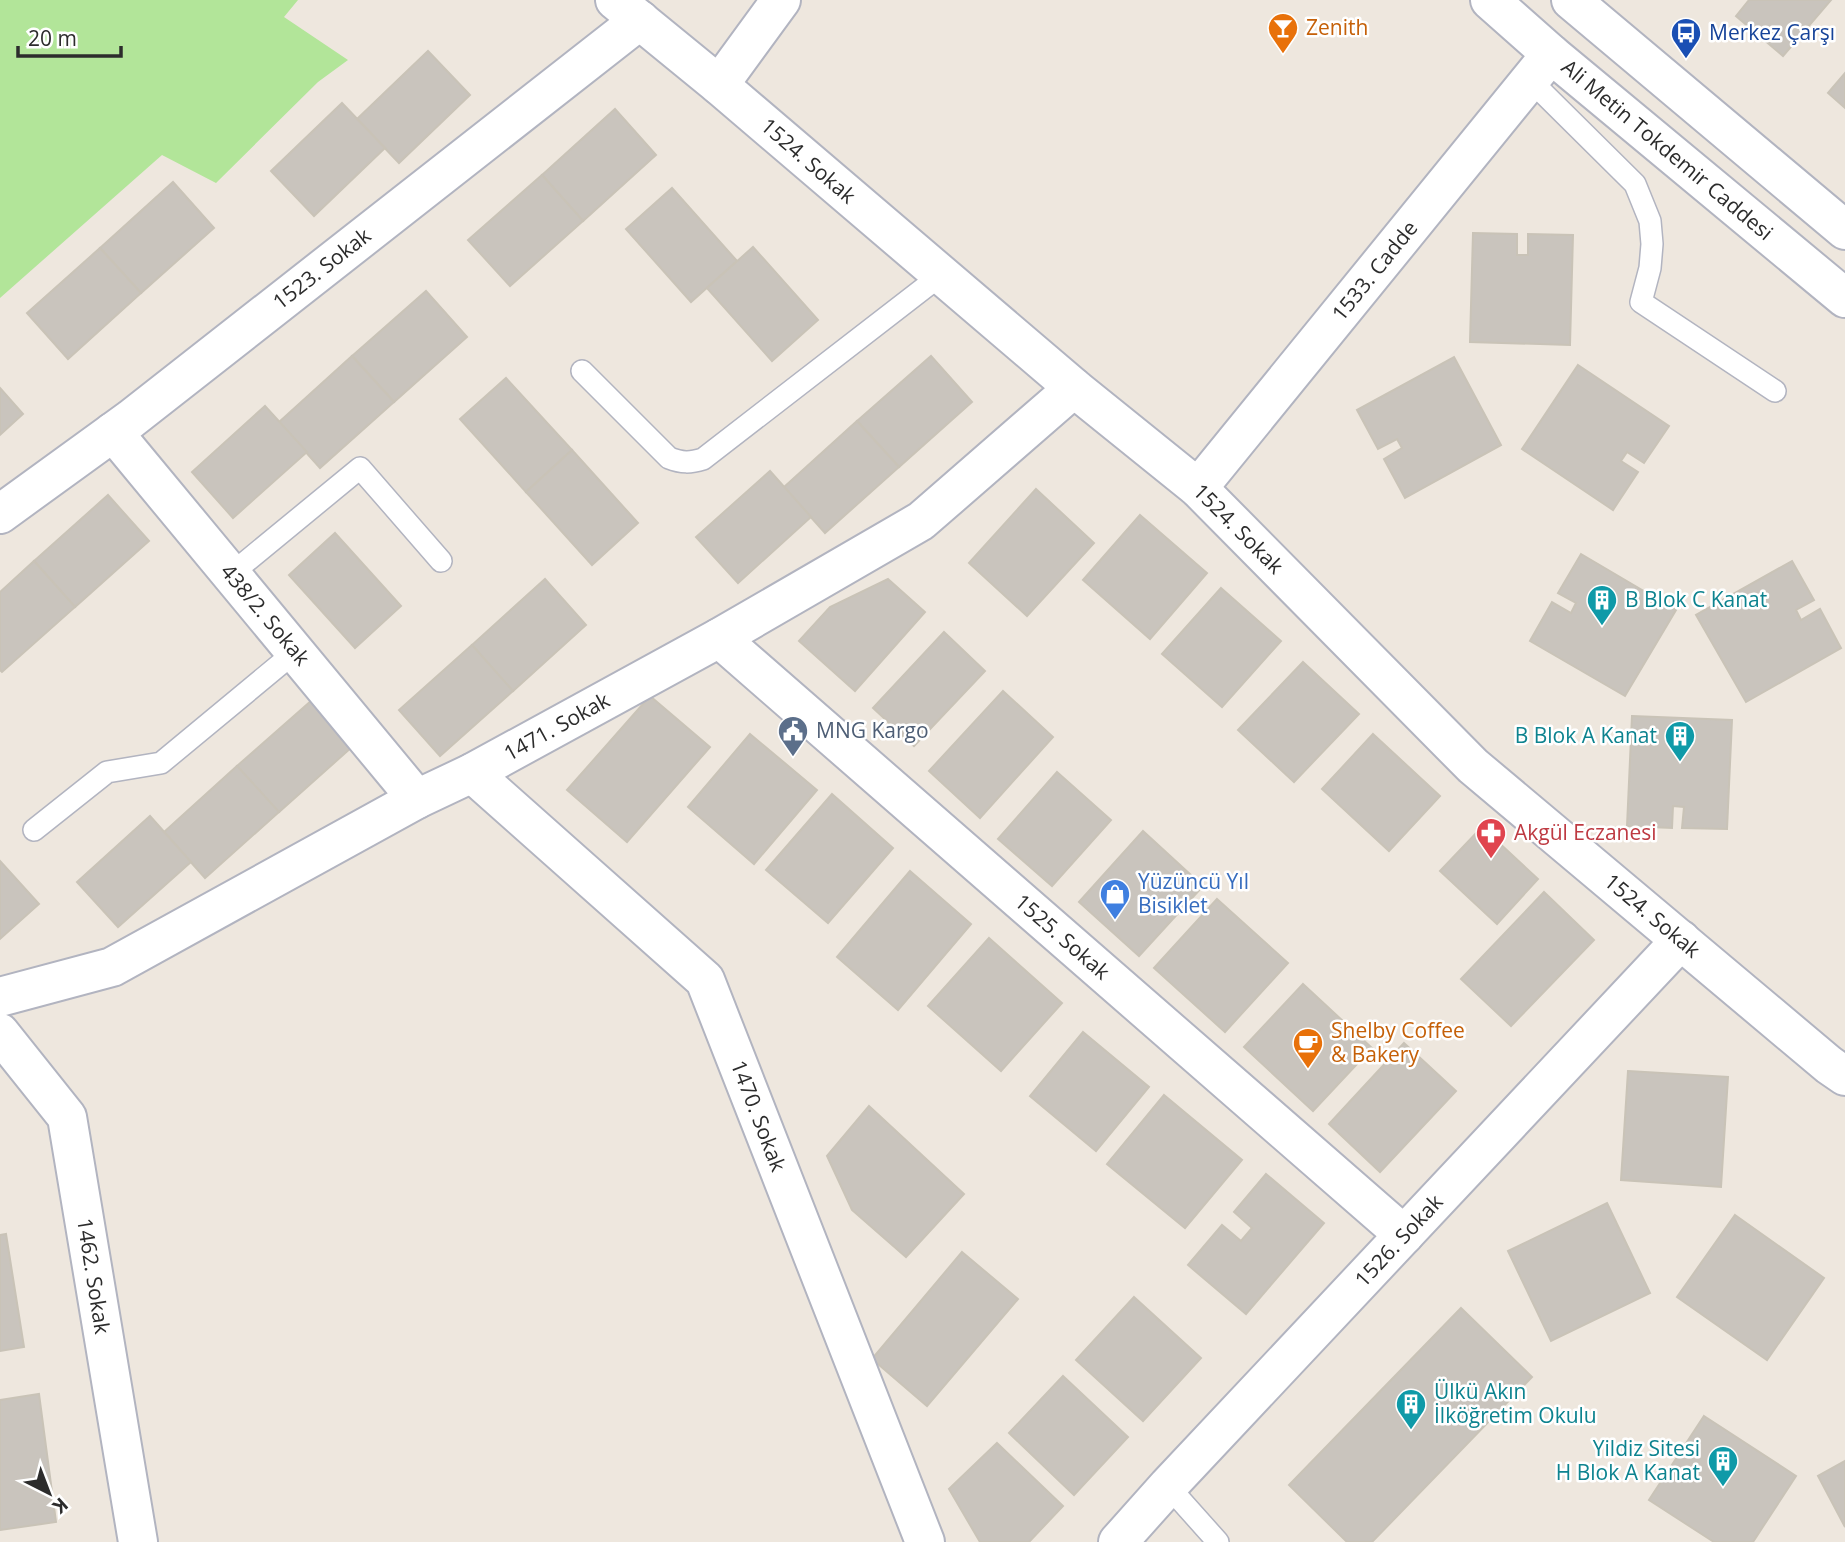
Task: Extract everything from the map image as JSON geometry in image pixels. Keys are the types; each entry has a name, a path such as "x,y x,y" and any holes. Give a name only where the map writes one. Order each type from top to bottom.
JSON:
{"street":[{"path":"719,85 781,0"},
{"name":"Ali Metin Tokdemir Caddesi","path":"1490,0 1541,67 1845,298"},
{"path":"1571,0 1845,230"},
{"name":"1524. Sokak","path":"628,10 1074,388 1198,488 1474,766 1845,1076"},
{"name":"1523. Sokak","path":"0,514 113,432 628,10"},
{"name":"1533. Cadde","path":"1198,488 1541,67"},
{"name":"1471. Sokak","path":"0,997 112,967 417,799 719,638 921,521 1074,388"},
{"name":"438/2. Sokak","path":"113,432 417,799"},
{"name":"1525. Sokak","path":"719,638 1404,1235"},
{"name":"1470. Sokak","path":"472,772 705,980 925,1542"},
{"name":"1526. Sokak","path":"1118,1542 1681,940"},
{"name":"1462. Sokak","path":"0,1033 67,1117 138,1542"}],"lane":[{"path":"1541,67 1636,184 1650,221 1652,244 1650,268 1641,302 1775,391"},
{"path":"582,371 669,458 692,462 703,459 941,275"},
{"path":"231,574 360,468 441,561"},
{"path":"34,830 107,772 161,763 295,652"},
{"path":"1168,1486 1218,1542"}],"green space":[{"path":"0,0 298,0 284,17 348,60 318,82 216,183 162,155 0,298"}],"building":[{"path":"1749,0 1831,0 1783,56 1736,16"},
{"path":"428,51 470,95 399,163 357,119"},
{"path":"1845,73 1845,108 1828,93"},
{"path":"342,103 385,148 314,216 271,171"},
{"path":"615,109 656,155 583,221 542,175"},
{"path":"542,175 583,221 510,286 468,240"},
{"path":"173,182 214,228 141,293 100,248"},
{"path":"672,188 737,261 691,302 626,229"},
{"path":"1473,233 1517,234 1517,255 1528,255 1528,234 1573,235 1570,345 1470,342"},
{"path":"753,247 818,320 772,361 707,288"},
{"path":"100,248 141,293 68,359 27,313"},
{"path":"426,291 467,337 394,402 352,356"},
{"path":"352,356 394,402 320,468 279,422"},
{"path":"931,356 972,402 899,467 857,421"},
{"path":"1454,357 1501,445 1405,498 1384,459 1402,448 1397,439 1378,449 1357,410"},
{"path":"1578,365 1669,426 1644,463 1627,452 1621,461 1638,472 1613,510 1522,449"},
{"path":"506,378 572,450 526,492 460,419"},
{"path":"0,388 23,414 0,435"},
{"path":"265,406 307,452 233,518 192,472"},
{"path":"857,421 899,467 825,533 784,487"},
{"path":"572,450 638,523 592,565 526,492"},
{"path":"770,471 811,517 738,583 696,537"},
{"path":"1036,489 1094,543 1027,616 969,563"},
{"path":"108,495 149,541 75,607 34,561"},
{"path":"1140,515 1207,573 1150,639 1083,580"},
{"path":"335,533 401,606 355,648 289,575"},
{"name":"B Blok C Kanat","path":"1581,554 1676,610 1625,696 1530,641 1552,602 1571,613 1576,603 1558,593"},
{"path":"34,561 75,607 2,672 0,592"},
{"path":"1792,561 1814,600 1796,610 1801,620 1820,609 1841,648 1746,702 1696,615"},
{"path":"545,579 586,625 513,691 472,645"},
{"path":"888,579 925,612 855,691 799,641 830,607"},
{"path":"1221,588 1281,641 1222,707 1162,654"},
{"path":"944,632 985,671 914,746 873,708"},
{"path":"472,645 513,691 440,756 399,710"},
{"path":"1303,662 1359,714 1294,782 1238,730"},
{"path":"1003,691 1053,737 980,818 929,771"},
{"path":"650,696 710,747 627,842 567,790"},
{"path":"311,701 352,747 279,812 237,766"},
{"name":"B Blok A Kanat","path":"1632,716 1732,720 1727,829 1682,828 1684,807 1673,806 1672,828 1627,826"},
{"path":"750,734 817,790 754,864 688,807"},
{"path":"1373,734 1440,796 1389,851 1322,789"},
{"path":"237,766 279,812 205,878 164,832"},
{"path":"1057,772 1111,820 1052,886 998,839"},
{"path":"832,794 893,848 828,923 766,870"},
{"path":"150,816 191,862 118,927 77,882"},
{"path":"1482,827 1538,879 1497,924 1440,871"},
{"path":"1143,831 1203,886 1139,956 1079,902"},
{"path":"0,861 39,904 0,939"},
{"path":"910,871 971,924 898,1010 837,957"},
{"path":"1544,892 1594,940 1511,1026 1461,979"},
{"path":"1217,899 1288,963 1225,1032 1154,968"},
{"path":"989,938 1062,1003 1001,1071 928,1006"},
{"path":"1303,984 1372,1048 1313,1111 1244,1047"},
{"path":"1083,1032 1149,1087 1096,1151 1030,1096"},
{"path":"1404,1043 1456,1091 1380,1172 1329,1124"},
{"path":"1628,1071 1728,1077 1721,1187 1621,1180"},
{"path":"1164,1095 1242,1160 1185,1228 1107,1164"},
{"path":"869,1106 964,1194 906,1257 852,1210 827,1156"},
{"path":"1266,1174 1324,1223 1246,1314 1188,1265 1222,1225 1241,1241 1252,1228 1234,1212"},
{"path":"1607,1203 1650,1293 1551,1341 1508,1251"},
{"path":"1735,1215 1824,1278 1767,1360 1677,1297"},
{"path":"6,1234 24,1347 0,1351 0,1235"},
{"path":"962,1252 1018,1299 927,1406 872,1359"},
{"path":"1134,1297 1201,1358 1143,1421 1076,1360"},
{"name":"Ülkü Akın İlköğretim Okulu","path":"1461,1308 1532,1377 1372,1542 1347,1542 1289,1485"},
{"path":"1063,1376 1128,1437 1074,1495 1009,1433"},
{"path":"39,1394 56,1522 0,1530 0,1400"},
{"name":"Yildiz Sitesi H Blok A Kanat","path":"1704,1416 1796,1476 1753,1542 1714,1542 1649,1500"},
{"path":"997,1443 1063,1506 1029,1542 980,1542 949,1489"},
{"path":"1845,1461 1845,1527 1818,1476"}],"place":[{"name":"Zenith","path":"1283,55"},
{"name":"Merkez Çarşı","path":"1686,60"},
{"name":"B Blok C Kanat","path":"1602,627"},
{"name":"MNG Kargo","path":"793,758"},
{"name":"B Blok A Kanat","path":"1680,763"},
{"name":"Akgül Eczanesi","path":"1491,860"},
{"name":"Yüzüncü Yıl Bisiklet","path":"1115,921"},
{"name":"Shelby Coffee & Bakery","path":"1308,1070"},
{"name":"Ülkü Akın İlköğretim Okulu","path":"1411,1431"},
{"name":"Yildiz Sitesi H Blok A Kanat","path":"1723,1488"}]}
